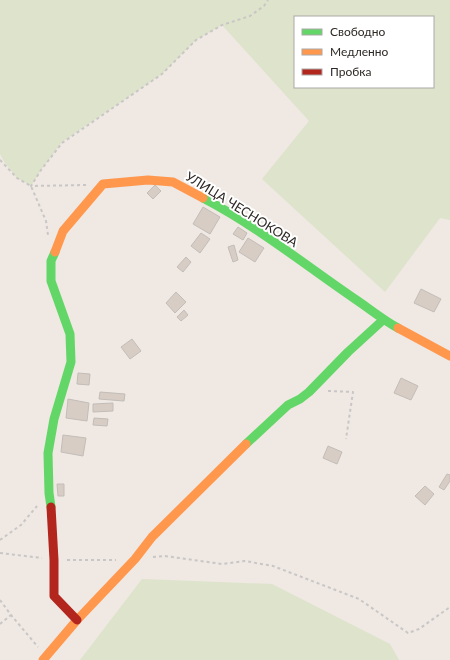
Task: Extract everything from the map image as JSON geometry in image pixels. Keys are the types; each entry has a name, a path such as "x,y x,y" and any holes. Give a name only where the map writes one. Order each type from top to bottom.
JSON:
{"street":[{"name":"УЛИЦА ЧЕСНОКОВА","path":"103,184 148,180 173,182 211,202 274,241 383,320 450,356"},
{"path":"77,620 54,596 52,512 49,492 48,454 54,419 71,362 70,334 51,281 51,262 63,231 103,184"},
{"path":"44,658 77,620 136,559 152,537 235,454 288,405 300,399 309,392 348,352 383,320"}],"path":[{"path":"31,186 62,142 162,74 196,40 222,25 250,16 264,6 268,0"},
{"path":"0,160 17,178 31,186 103,184"},
{"path":"31,186 46,221 48,241"},
{"path":"309,392 353,392 346,439"},
{"path":"0,540 21,525 49,492"},
{"path":"0,552 54,560 136,559 165,556 222,564 245,561 273,566 359,599 408,633 419,629 450,607"},
{"path":"0,600 44,658"},
{"path":"0,624 11,616"}],"green space":[{"path":"0,0 450,0 450,220 440,218 385,292 262,179 309,121 222,25 196,40 162,74 62,142 31,186 17,178 0,154"},
{"path":"142,579 272,584 390,644 399,660 80,660"}],"building":[{"path":"155,185 161,191 153,199 147,193"},
{"path":"203,207 220,217 210,234 193,224"},
{"path":"238,227 247,233 243,240 233,234"},
{"path":"201,233 210,239 200,253 191,246"},
{"path":"248,238 264,248 255,262 239,252"},
{"path":"234,245 238,260 233,262 228,247"},
{"path":"186,257 191,262 183,272 177,267"},
{"path":"421,289 441,299 434,312 414,303"},
{"path":"176,292 186,302 175,313 166,303"},
{"path":"184,310 188,315 181,321 177,317"},
{"path":"132,339 141,351 130,359 121,347"},
{"path":"78,373 90,374 89,385 77,384"},
{"path":"401,378 418,386 411,400 394,393"},
{"path":"100,392 125,394 124,401 99,399"},
{"path":"68,399 89,403 87,421 66,418"},
{"path":"113,403 113,411 93,412 93,404"},
{"path":"94,418 108,419 107,426 93,425"},
{"path":"63,435 86,438 83,456 61,452"},
{"path":"328,446 342,452 337,464 323,458"},
{"path":"447,474 450,475 450,481 444,490 439,487"},
{"path":"57,484 64,484 64,496 58,496"},
{"path":"425,486 434,494 425,505 415,496"}],"traffic: fast":[{"path":"203,198 262,233 398,328"},
{"path":"51,507 49,493 48,453 54,419 71,362 70,334 51,281 51,261 55,252"},
{"path":"246,444 288,405 300,399 309,392 348,352 383,320"}],"traffic: slow":[{"path":"55,252 63,231 103,184 148,180 173,182 203,198"},
{"path":"398,328 450,356"},
{"path":"43,660 77,620 135,559 152,537 246,444"}],"traffic: jam":[{"path":"51,507 54,560 54,596 77,620"}]}
